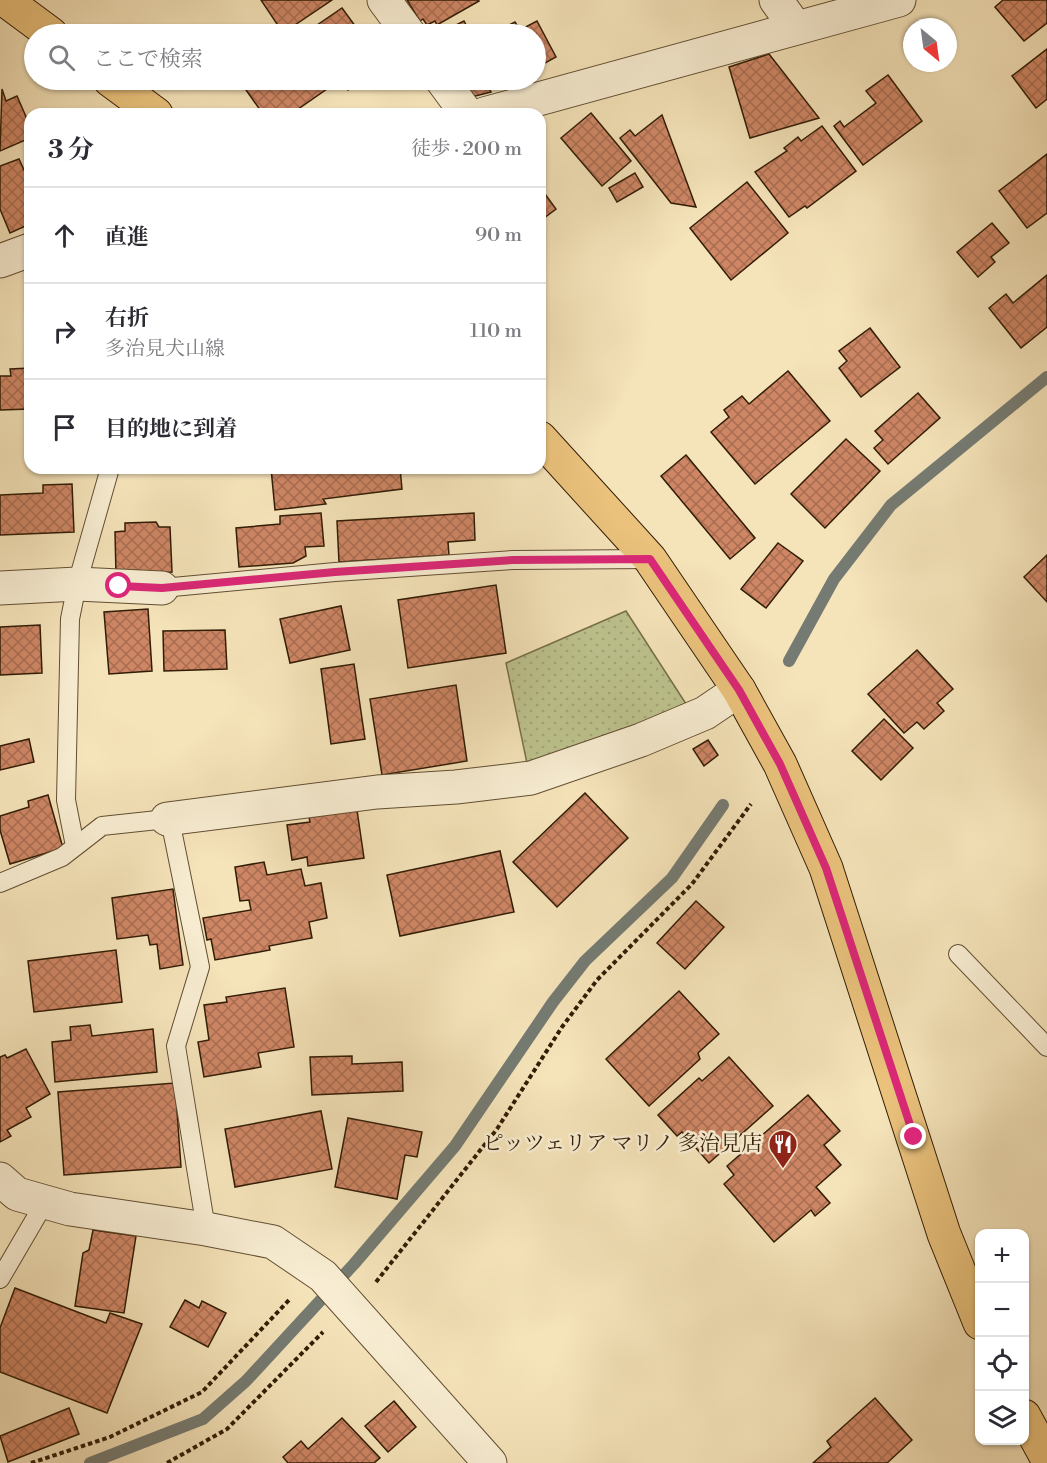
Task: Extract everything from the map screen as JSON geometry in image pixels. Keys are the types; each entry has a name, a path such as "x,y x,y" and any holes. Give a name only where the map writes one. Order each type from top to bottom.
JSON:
{"main road":[{"path":"6,0 38,24"},
{"path":"124,90 148,108"},
{"path":"546,445 650,559 739,690 780,764 826,868 944,1234 975,1311"},
{"path":"1029,1425 1047,1458"}],"street":[{"path":"384,0 402,24"},
{"path":"776,0 796,28"},
{"path":"506,108 899,0"},
{"path":"449,90 463,108"},
{"path":"0,261 24,252"},
{"path":"0,588 77,584 162,588"},
{"path":"167,819 377,792 456,787 531,778 696,717 739,690"},
{"path":"0,1179 17,1194 70,1209 206,1229 273,1242 320,1274 490,1463"}],"lane":[{"path":"75,846 66,800 70,619 77,584 108,474"},
{"path":"162,588 335,572 513,560 650,559"},
{"path":"0,883 62,857 102,826 167,819 171,825 200,967 176,1046 206,1229"},
{"path":"958,954 1047,1047"},
{"path":"0,1279 45,1202"}],"path":[{"path":"167,1463 227,1429 324,1331 351,1308 497,1129 562,1027 597,980 692,884 752,804"},
{"path":"31,1463 110,1437 202,1392 320,1274"}],"green space":[{"path":"626,611 688,707 528,768 506,663"}],"building":[{"path":"261,0 332,0 296,24 277,24"},
{"path":"407,0 479,1 439,24 435,21 426,24 423,19 420,21"},
{"path":"1003,0 1047,0 1047,23 1024,41 995,7"},
{"path":"342,8 354,24 319,24"},
{"path":"546,38 556,57 546,62"},
{"path":"1047,49 1047,99 1036,108 1012,76"},
{"path":"769,54 819,118 750,138 729,67"},
{"path":"888,75 922,121 863,165 834,126 840,121 844,127 876,103 866,91"},
{"path":"2,89 6,101 17,96 24,112 24,141 0,151"},
{"path":"246,90 326,90 300,108 259,108"},
{"path":"458,90 490,90 491,92 464,99"},
{"path":"591,113 631,161 602,186 561,138"},
{"path":"662,115 696,207 671,203 620,138 630,130 635,136"},
{"path":"822,126 856,171 807,208 805,206 789,217 755,172 787,151 784,148 798,137 801,141"},
{"path":"1047,154 1047,213 1027,228 999,191"},
{"path":"19,159 24,170 24,227 10,233 0,209 0,166"},
{"path":"635,173 643,187 617,202 609,188"},
{"path":"747,182 788,233 731,280 690,228"},
{"path":"546,195 556,209 546,216"},
{"path":"992,223 1009,243 991,257 995,262 978,277 957,252"},
{"path":"1047,275 1047,327 1021,348 989,308 1006,294 1013,303"},
{"path":"870,328 900,367 861,397 839,368 847,361 839,351"},
{"path":"24,368 24,409 0,410 0,376 11,376 10,369"},
{"path":"788,371 830,421 755,484 711,432 729,417 724,410 742,396 749,404"},
{"path":"918,393 940,418 888,464 874,448 883,440 875,431"},
{"path":"846,439 880,471 825,528 791,494"},
{"path":"686,455 755,538 730,559 661,476"},
{"path":"272,474 401,474 402,489 323,499 326,504 275,510"},
{"path":"72,484 74,532 0,535 0,495 43,493 43,485"},
{"path":"321,513 324,546 305,547 306,556 293,563 239,567 236,528 280,524 280,516"},
{"path":"474,513 475,540 448,542 449,555 339,562 337,521"},
{"path":"156,522 159,527 170,527 172,572 116,575 115,532 125,531 125,523"},
{"path":"778,543 803,561 766,608 741,589"},
{"path":"1047,555 1047,602 1024,577"},
{"path":"496,585 506,653 408,668 398,600"},
{"path":"341,606 350,650 290,663 280,619"},
{"path":"148,609 152,671 109,674 104,612"},
{"path":"40,625 42,673 0,675 0,627"},
{"path":"225,630 227,669 164,671 163,631"},
{"path":"917,650 953,689 937,703 944,711 924,729 917,722 904,733 868,694"},
{"path":"354,664 365,739 331,744 321,669"},
{"path":"456,685 467,761 382,775 370,699"},
{"path":"884,719 913,748 881,780 852,751"},
{"path":"29,739 34,762 0,770 0,746"},
{"path":"708,740 718,755 704,766 693,749"},
{"path":"585,793 628,838 557,907 513,862"},
{"path":"48,795 63,848 10,864 0,830 0,816 29,807 28,801"},
{"path":"357,810 364,858 308,866 307,857 292,860 287,825 310,822 309,817"},
{"path":"500,851 514,912 400,936 387,875"},
{"path":"264,862 267,875 301,869 305,886 321,883 327,918 309,922 312,938 269,946 270,950 215,960 211,939 207,940 203,918 251,910 249,900 240,901 235,867"},
{"path":"173,889 183,965 160,969 157,944 150,945 148,935 117,939 112,898"},
{"path":"696,901 724,927 685,969 657,943"},
{"path":"116,950 122,1002 34,1012 28,961"},
{"path":"285,988 294,1047 258,1053 261,1067 204,1077 198,1042 209,1040 204,1005 227,1002 226,997"},
{"path":"679,991 719,1034 698,1053 700,1059 649,1106 606,1059"},
{"path":"90,1025 92,1036 153,1029 157,1072 55,1082 52,1042 71,1040 70,1027"},
{"path":"26,1049 50,1094 26,1108 31,1117 7,1130 11,1136 0,1142 0,1057 5,1055 7,1058"},
{"path":"352,1056 352,1064 402,1062 403,1091 312,1095 310,1057"},
{"path":"729,1057 773,1106 709,1163 682,1132 677,1136 658,1115 699,1078 702,1081"},
{"path":"175,1083 181,1167 64,1175 58,1092"},
{"name":"ピッツェリア マリノ 多治見店","path":"808,1095 840,1131 824,1145 841,1165 816,1187 830,1203 815,1216 811,1210 774,1242 724,1184 734,1175 727,1166"},
{"path":"321,1111 332,1169 235,1187 225,1129"},
{"path":"348,1118 422,1132 417,1157 405,1155 397,1199 335,1187"},
{"path":"93,1230 136,1236 124,1313 75,1306 83,1253 89,1250"},
{"path":"15,1288 106,1323 110,1313 142,1324 107,1413 0,1372 0,1328"},
{"path":"185,1300 199,1308 202,1301 226,1313 208,1347 170,1327"},
{"path":"875,1398 912,1440 887,1463 813,1463 831,1447 827,1441"},
{"path":"394,1401 416,1427 388,1452 365,1426"},
{"path":"69,1408 79,1434 8,1462 0,1436"},
{"path":"342,1418 380,1458 374,1463 288,1463 283,1457 301,1441 308,1449"}],"waterway":[{"path":"789,661 834,579 891,505 1047,377"},
{"path":"90,1463 203,1419 246,1381 354,1264 455,1146 553,1002 585,961 672,878 723,805"}],"place":[{"name":"ピッツェリア マリノ 多治見店","path":"783,1170"}],"route":[{"path":"119,586 162,588 335,572 513,560 650,559 702,632 739,690 780,764 826,868 914,1137"}]}
